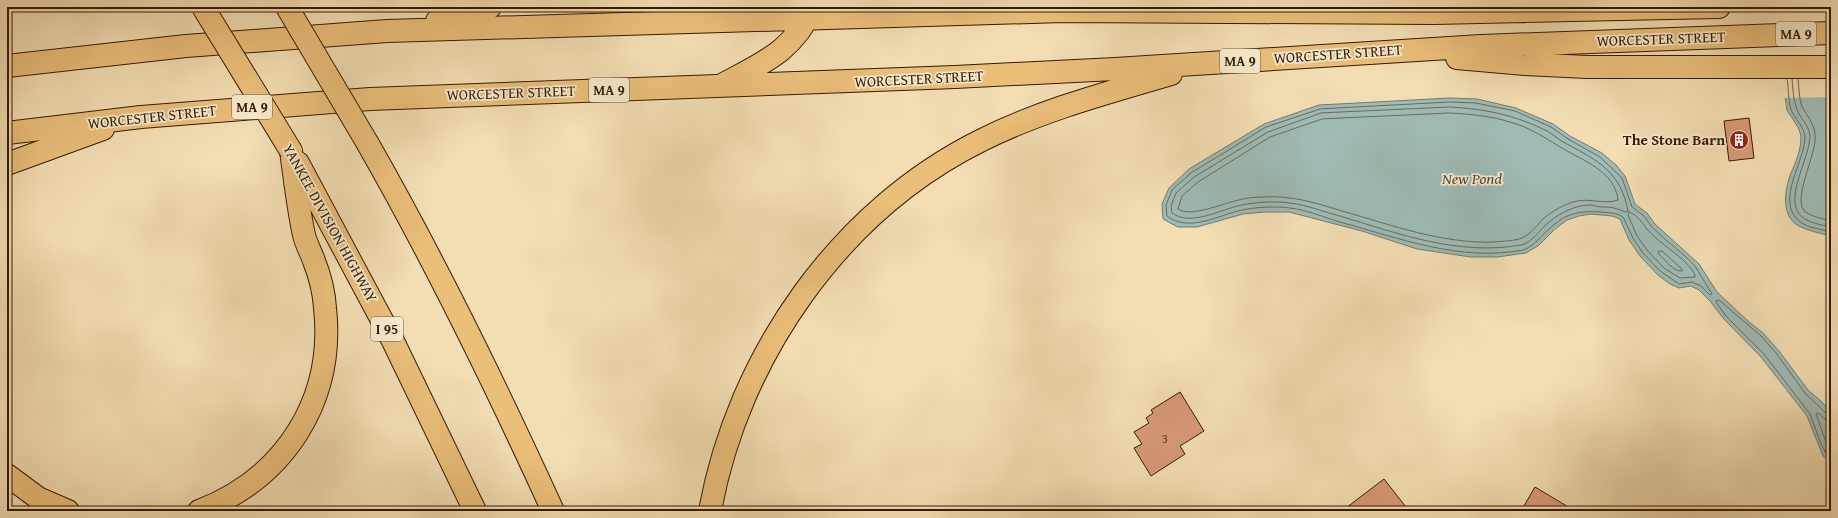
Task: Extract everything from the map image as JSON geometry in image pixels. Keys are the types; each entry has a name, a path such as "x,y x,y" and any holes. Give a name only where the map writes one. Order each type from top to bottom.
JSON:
{"highway":[{"name":"YANKEE DIVISION HIGHWAY","path":"203,7 291,151 378,312 428,411 475,511"},
{"path":"287,7 318,57 417,233 471,339 552,511"},
{"path":"399,31 490,7"},
{"path":"1228,12 1264,7"},
{"name":"WORCESTER STREET","path":"7,66 104,54 230,42 399,31 810,12 1101,9 1228,12 1434,13 1719,7"},
{"path":"719,87 784,49 801,30 810,12"},
{"name":"WORCESTER STREET","path":"7,133 131,118 370,99 969,77 1481,46 1831,33"},
{"path":"1381,52 1579,67 1831,67"},
{"path":"710,511 722,462 737,418 759,368 776,335 807,288 825,266 857,231 890,200 920,175 981,140 1010,127 1070,104 1211,63"},
{"path":"7,164 131,118"},
{"path":"199,511 245,488 280,456 297,434 308,415 319,382 326,339 325,307 319,276 304,237 291,151"},
{"path":"7,475 38,498 68,511"}],"water":[{"path":"1772,7 1831,7 1831,236 1810,231 1799,226 1793,222 1787,209 1787,187 1799,151 1801,137 1797,126 1787,110"},
{"name":"New Pond","path":"1450,98 1477,99 1516,108 1553,124 1570,136 1602,153 1616,165 1625,176 1635,204 1647,213 1655,224 1699,264 1717,292 1763,333 1779,351 1808,390 1822,402 1831,413 1831,462 1823,456 1807,416 1761,357 1723,318 1699,290 1691,286 1679,288 1670,284 1658,275 1640,256 1629,240 1620,219 1612,216 1591,214 1567,220 1555,229 1539,245 1526,253 1497,257 1471,257 1417,249 1362,231 1289,212 1243,214 1197,227 1178,227 1163,219 1162,204 1169,188 1189,169 1264,124 1319,105"}],"pier":[{"path":"1770,7 1831,7 1831,97 1784,98"}],"building":[{"name":"The Stone Barn","path":"1749,118 1754,158 1729,161 1724,121"},
{"path":"1180,392 1204,431 1180,446 1185,454 1151,476 1134,448 1142,444 1134,432 1149,423 1146,418 1153,413 1151,410"},
{"path":"1384,479 1409,511 1342,511"},
{"path":"1535,487 1575,511 1521,511"}],"place":[{"name":"The Stone Barn","path":"1739,140"}]}
